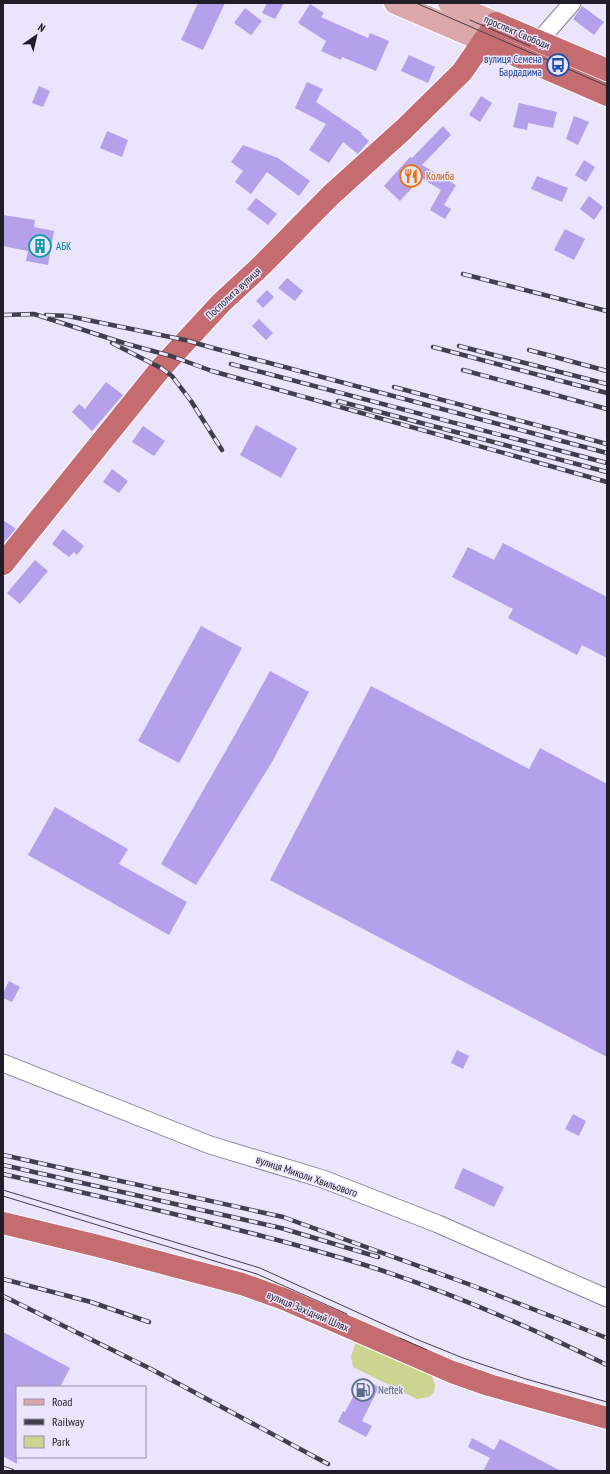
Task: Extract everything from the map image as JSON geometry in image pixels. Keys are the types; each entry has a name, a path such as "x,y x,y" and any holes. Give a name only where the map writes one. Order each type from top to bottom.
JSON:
{"highway":[{"name":"Посполита вулиця","path":"3,564 161,368 186,340 221,303 262,265 331,195 404,129 462,72 496,23"},
{"name":"проспект Свободи","path":"496,23 607,70"},
{"name":"проспект Свободи","path":"483,41 607,95"},
{"name":"вулиця Західний Шлях","path":"3,1222 242,1284 284,1299 452,1372 489,1385 607,1418"}],"main road":[{"name":"проспект Свободи","path":"395,3 483,41"},
{"name":"проспект Свободи","path":"449,3 496,23"}],"street":[{"path":"528,61 531,53 539,41 572,3"},
{"name":"вулиця Миколи Хвильового","path":"3,1063 210,1145 323,1179 438,1224 607,1298"}],"green space":[{"path":"355,1344 368,1344 432,1376 435,1385 434,1392 429,1397 417,1399 353,1367 351,1357"}],"building":[{"path":"198,3 225,3 203,50 181,40"},
{"path":"267,3 284,3 275,19 262,13"},
{"path":"310,4 324,13 321,17 368,38 370,33 389,41 376,71 342,57 341,60 321,51 326,41 298,23"},
{"path":"582,6 604,22 594,35 573,19"},
{"path":"245,8 262,21 251,35 234,23"},
{"path":"409,55 435,67 428,83 401,71"},
{"path":"307,82 323,89 316,102 362,133 361,134 369,141 358,154 343,142 329,163 309,150 326,124 295,108"},
{"path":"39,86 50,91 43,107 32,103"},
{"path":"481,96 492,103 480,122 469,115"},
{"path":"519,103 557,112 553,128 528,123 527,130 513,127"},
{"path":"574,116 589,122 578,145 566,139"},
{"path":"443,126 451,135 422,165 456,185 444,205 451,209 445,219 430,210 441,190 421,178 400,201 384,186 410,157 412,158"},
{"path":"107,131 128,140 122,157 100,148"},
{"path":"243,145 278,158 310,181 299,196 267,172 251,194 235,182 243,171 231,162"},
{"path":"584,160 595,167 586,182 575,175"},
{"path":"537,176 568,188 562,202 531,189"},
{"path":"589,196 603,207 594,220 580,209"},
{"path":"256,198 277,214 268,225 247,209"},
{"path":"3,215 35,220 34,227 54,231 48,265 26,261 28,251 3,246"},
{"path":"565,229 585,239 574,260 554,250"},
{"path":"287,278 303,291 295,301 278,288"},
{"path":"267,290 274,297 263,308 256,301"},
{"path":"259,319 273,333 266,340 252,326"},
{"path":"106,382 123,395 92,431 72,412 79,404 85,409"},
{"path":"256,425 297,448 281,478 240,455"},
{"path":"143,426 165,441 154,456 132,442"},
{"path":"112,469 128,481 119,493 103,482"},
{"path":"3,520 16,529 3,544"},
{"path":"63,529 84,546 77,555 74,552 69,557 52,544"},
{"path":"503,543 607,597 607,658 582,645 577,655 508,618 513,609 452,577 468,547 494,560"},
{"path":"35,560 48,571 20,604 7,593"},
{"path":"201,626 242,648 179,763 138,741"},
{"path":"270,671 309,692 272,762 196,885 161,864"},
{"path":"371,686 529,769 540,748 607,784 607,1057 270,880"},
{"path":"55,807 128,849 119,864 187,902 169,935 28,855"},
{"path":"9,981 20,987 12,1002 3,998 3,993"},
{"path":"457,1050 469,1056 463,1069 451,1063"},
{"path":"573,1114 586,1121 579,1136 565,1129"},
{"path":"463,1168 504,1187 494,1207 454,1188"},
{"path":"3,1332 70,1368 61,1386 16,1386 17,1464 3,1456"},
{"path":"363,1378 379,1387 362,1421 372,1426 366,1437 338,1422"},
{"path":"472,1438 494,1450 500,1439 561,1471 483,1471 490,1458 468,1447"}],"tram line":[{"path":"416,3 607,86"},
{"path":"470,20 530,46"},
{"path":"3,1190 260,1268 416,1339 463,1358 526,1379 607,1402"},
{"path":"3,1196 257,1274 347,1314"},
{"path":"400,1338 427,1350"}],"railway":[{"path":"463,274 607,311"},
{"path":"3,315 34,314 127,344 171,356 212,371 607,482"},
{"path":"46,315 68,316 185,340 607,453"},
{"path":"112,343 161,368 172,376 191,401 222,450"},
{"path":"459,346 607,384"},
{"path":"433,347 607,393"},
{"path":"529,350 607,371"},
{"path":"231,364 607,463"},
{"path":"463,370 607,409"},
{"path":"394,387 607,444"},
{"path":"338,401 607,472"},
{"path":"3,1155 283,1217 471,1285 607,1338"},
{"path":"3,1165 281,1228 378,1257"},
{"path":"3,1174 232,1228 368,1266 429,1287 489,1311 549,1337 607,1365"},
{"path":"3,1279 91,1302 149,1322"},
{"path":"3,1296 151,1369 328,1464"},
{"path":"3,1468 12,1471"}],"place":[{"name":"вулиця Семена Бардадима","path":"558,65"},
{"name":"Колиба","path":"411,176"},
{"name":"АБК","path":"40,246"},
{"name":"Neftek","path":"363,1390"}]}
